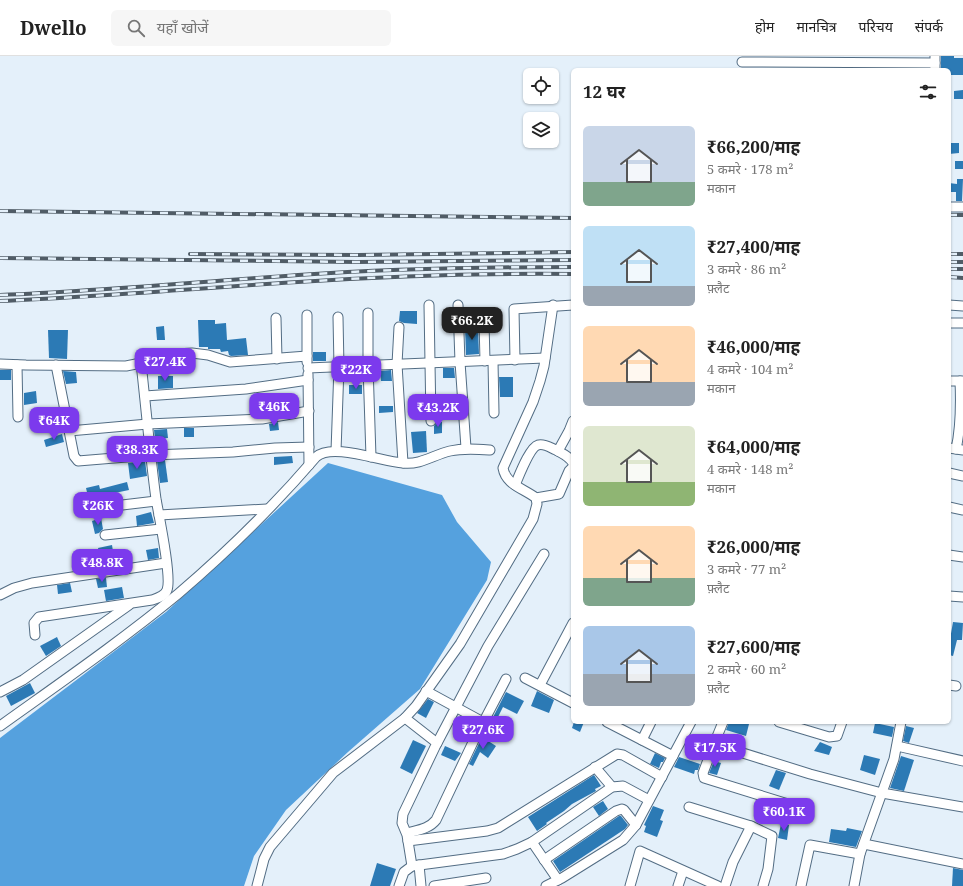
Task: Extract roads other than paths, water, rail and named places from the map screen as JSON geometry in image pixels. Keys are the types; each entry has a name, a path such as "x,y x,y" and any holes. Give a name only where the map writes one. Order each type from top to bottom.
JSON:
{"street":[{"path":"742,63 838,66 935,63"},
{"path":"951,207 963,207"},
{"path":"429,305 431,421"},
{"path":"458,305 466,448"},
{"path":"257,886 264,859 270,847 322,784 333,773 405,718 416,706 460,644 523,536 538,504 536,498 506,478 504,474 504,463 532,402 540,380 554,305"},
{"path":"515,360 514,308 571,305"},
{"path":"951,306 963,306"},
{"path":"368,313 371,457"},
{"path":"307,314 309,465"},
{"path":"336,451 339,367 338,317"},
{"path":"276,318 277,358"},
{"path":"484,322 494,413"},
{"path":"951,323 963,323"},
{"path":"399,327 397,364 403,463"},
{"path":"0,364 126,366 141,363 163,355 192,352 230,362 307,356"},
{"path":"308,368 545,358"},
{"path":"36,635 34,623 40,617 152,600 164,594 167,590 168,583 166,563 156,501 141,363"},
{"path":"17,365 18,417"},
{"path":"56,365 74,456 78,461 151,454 233,452 275,448 309,447"},
{"path":"145,396 246,389 308,380"},
{"path":"951,381 962,381 956,449"},
{"path":"69,431 148,424 262,419 309,411"},
{"path":"558,451 571,426"},
{"path":"515,485 534,447 542,444 558,451 568,457 571,461"},
{"path":"0,726 105,650 161,607 228,548 309,465 323,453 336,451 403,463 424,461 444,453 466,448 490,450"},
{"path":"536,498 559,494 571,469"},
{"path":"951,473 963,476"},
{"path":"97,508 156,501"},
{"path":"951,507 963,510"},
{"path":"159,515 267,509"},
{"path":"105,535 161,529"},
{"path":"421,886 408,837 402,823 402,818 437,743 488,646 544,554"},
{"path":"951,555 963,557"},
{"path":"0,595 14,588 32,583 166,563"},
{"path":"951,596 963,597"},
{"path":"0,692 23,680 132,603"},
{"path":"540,685 569,641"},
{"path":"525,678 571,702"},
{"path":"408,837 433,824 436,820 483,722 506,679"},
{"path":"426,690 483,722"},
{"path":"405,718 437,743"},
{"path":"611,724 673,756"},
{"path":"642,740 650,724"},
{"path":"546,886 560,882 623,840 636,825 690,724"},
{"path":"722,724 703,773 704,778 801,808"},
{"path":"786,724 829,737 837,736 841,724"},
{"path":"854,886 860,854 894,760 901,724"},
{"path":"714,744 810,774 882,793 963,807"},
{"path":"897,746 963,761"},
{"path":"408,837 487,831 498,828 612,756 621,754 662,777"},
{"path":"595,767 612,787"},
{"path":"399,886 404,872 415,866 503,854 517,849 532,842 612,787 623,786 649,800"},
{"path":"689,807 751,826 772,836 768,869 763,886"},
{"path":"544,860 616,811 622,809 624,810 636,825"},
{"path":"725,886 733,862 751,826"},
{"path":"532,842 560,882"},
{"path":"864,844 963,864"},
{"path":"801,886 810,845 860,854"},
{"path":"630,886 640,851 718,886"},
{"path":"678,886 683,871"},
{"path":"434,886 486,878"}],"water":[{"path":"328,463 442,495 457,522 491,562 487,580 420,689 348,752 286,810 254,856 244,886 0,886 0,738 166,612"}],"railway":[{"path":"0,211 571,218"},
{"path":"951,215 963,215"},
{"path":"190,254 358,255 571,252"},
{"path":"951,254 963,254"},
{"path":"0,258 357,262 571,260"},
{"path":"951,262 963,262"},
{"path":"0,295 112,289 367,271 571,267"},
{"path":"951,269 963,269"},
{"path":"0,301 367,278 436,275 571,274"},
{"path":"951,277 963,278"}]}
